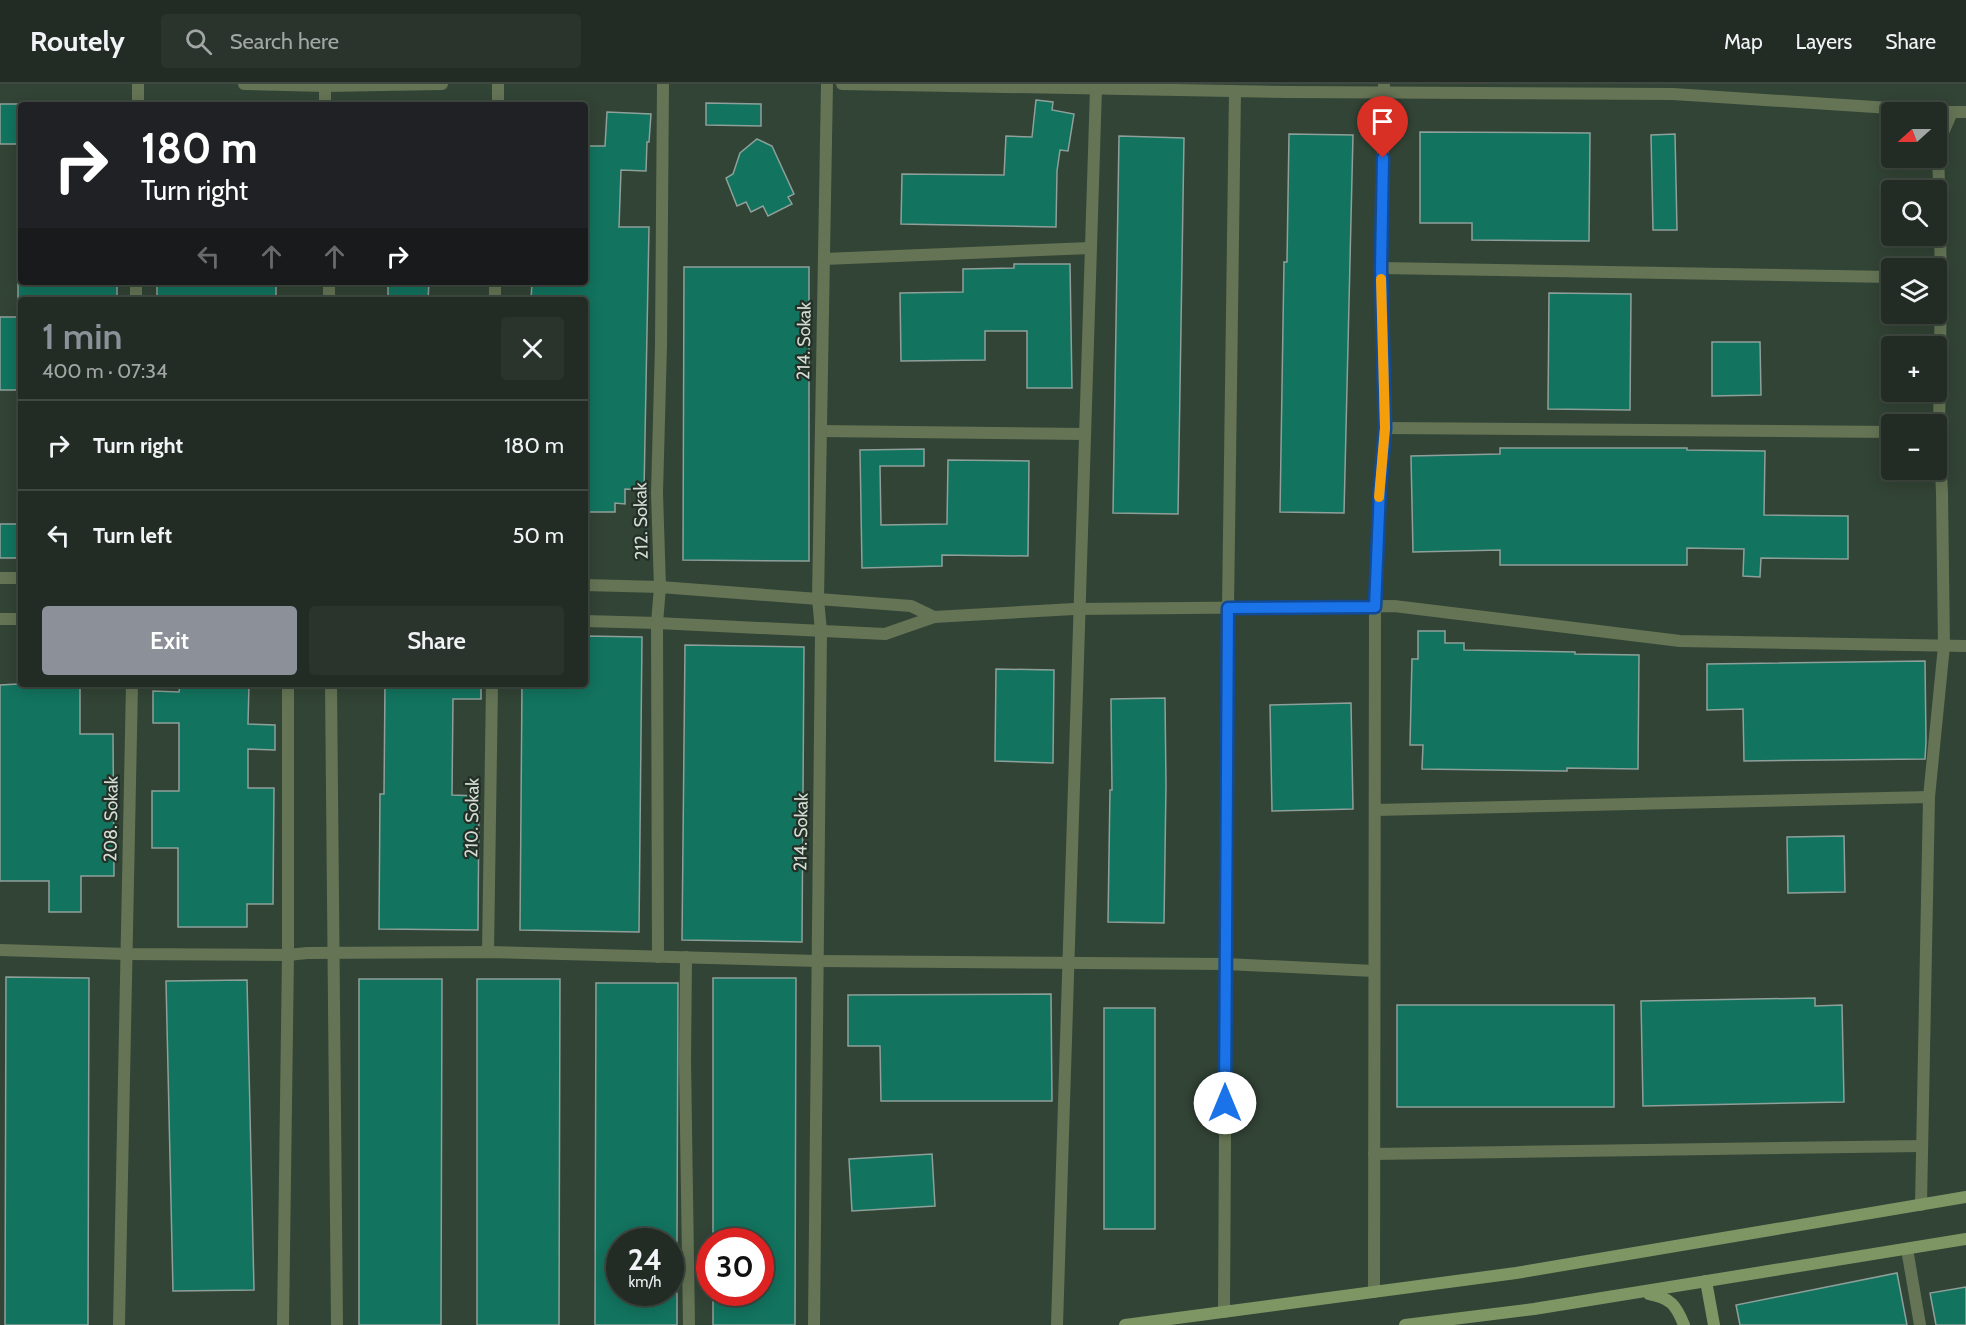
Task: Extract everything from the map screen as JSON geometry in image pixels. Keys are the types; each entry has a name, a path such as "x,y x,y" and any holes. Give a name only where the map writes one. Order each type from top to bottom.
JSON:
{"main road":[{"path":"1125,1325 1516,1273 1966,1197"},
{"path":"1405,1325 1436,1323 1534,1309 1966,1239"},
{"path":"1706,1281 1714,1325"},
{"path":"1639,1292 1664,1297 1677,1307 1684,1325"}],"street":[{"path":"138,84 138,102"},
{"path":"244,84 442,84"},
{"path":"498,84 498,102"},
{"name":"212. Sokak","path":"658,957 657,623 660,587 657,493 661,345 663,84"},
{"name":"214. Sokak","path":"814,1325 821,631 818,599 827,84"},
{"path":"842,84 1234,91 1384,88 1673,94 1966,112"},
{"path":"325,85 325,102"},
{"path":"1057,1325 1096,88"},
{"path":"1374,1292 1375,607 1385,428 1381,268 1384,88"},
{"path":"1224,1312 1234,91"},
{"path":"1939,258 1938,144 1952,112"},
{"path":"824,259 1090,248"},
{"path":"1381,268 1881,277"},
{"path":"1938,414 1939,324"},
{"path":"1385,428 1881,432"},
{"path":"821,431 1085,434"},
{"path":"1921,1204 1929,797 1944,646 1941,480"},
{"path":"0,578 18,578"},
{"path":"588,585 660,587 911,606 934,617"},
{"path":"588,621 885,634 934,617 1079,609 1394,606 1680,641 1966,646"},
{"path":"0,619 18,619"},
{"name":"208. Sokak","path":"119,1325 132,687"},
{"path":"283,1325 288,955 288,687"},
{"path":"331,687 337,1325"},
{"name":"210. Sokak","path":"488,952 492,687"},
{"path":"1374,810 1929,797"},
{"path":"0,950 288,955 488,952 818,961 1226,964 1374,971"},
{"path":"686,957 685,1061 689,1325"},
{"path":"1374,1154 1922,1146"},
{"path":"1907,1249 1920,1325"}],"shaded area":[{"path":"0,84 1966,84 1966,1325 0,1325"}],"building":[{"path":"1036,100 1053,102 1052,110 1074,114 1068,151 1060,150 1057,171 1056,227 901,224 902,174 1004,175 1006,136 1032,137"},
{"path":"706,103 761,104 761,126 706,125"},
{"path":"0,104 18,104 18,144 0,144"},
{"path":"607,112 651,114 646,171 621,170 619,227 649,227 644,490 625,489 625,504 615,503 615,512 588,512 588,297 531,297 532,285 588,285 588,146 605,146"},
{"path":"1420,132 1590,133 1589,241 1472,240 1472,223 1420,223"},
{"path":"1289,134 1353,135 1344,513 1280,512 1284,262 1287,262"},
{"path":"1675,134 1677,230 1653,230 1651,135"},
{"path":"1119,136 1184,138 1178,514 1113,513"},
{"path":"757,139 772,146 794,194 788,197 792,204 768,216 763,206 751,212 746,202 737,206 726,178 733,174 740,153"},
{"path":"1014,264 1070,264 1072,388 1027,388 1027,331 985,331 985,360 901,361 900,293 963,292 963,269 1014,268"},
{"path":"684,267 809,267 809,561 683,560"},
{"path":"18,285 117,285 117,297 18,297"},
{"path":"157,285 276,285 276,297 157,297"},
{"path":"388,285 429,285 428,297 388,297"},
{"path":"1549,293 1631,294 1630,410 1548,409"},
{"path":"0,317 18,317 18,390 0,390"},
{"path":"1712,342 1760,342 1761,395 1712,396"},
{"path":"1500,448 1687,448 1687,450 1765,451 1764,515 1848,516 1848,559 1761,558 1760,577 1743,576 1744,549 1687,548 1687,565 1500,565 1500,550 1413,552 1411,456 1500,454"},
{"path":"924,449 924,466 880,466 881,525 947,524 948,460 1029,461 1028,556 942,555 942,566 862,568 860,450"},
{"path":"0,524 18,524 18,558 0,558"},
{"path":"1418,631 1445,631 1445,643 1464,643 1464,650 1639,655 1638,769 1567,768 1567,771 1422,769 1423,745 1410,745 1412,659 1418,659"},
{"path":"588,636 642,637 639,932 520,930 522,687 588,687"},
{"path":"685,645 804,647 802,942 682,940"},
{"path":"1925,661 1925,759 1744,761 1743,709 1707,710 1707,664"},
{"path":"996,669 1054,670 1053,763 995,761"},
{"path":"0,685 80,687 80,734 113,734 114,876 81,876 81,912 49,912 49,881 0,881"},
{"path":"180,687 249,687 248,724 275,725 275,750 248,749 248,788 274,788 273,904 247,904 247,927 178,927 178,848 152,848 152,791 179,791 179,723 153,723 153,691 179,692"},
{"path":"385,687 481,687 481,699 453,699 452,795 479,796 478,930 379,929 380,794 384,794"},
{"path":"1165,698 1164,923 1108,922 1110,790 1112,790 1111,699"},
{"path":"1351,703 1353,809 1272,811 1270,705"},
{"path":"1844,836 1845,892 1788,893 1787,837"},
{"path":"6,977 89,978 88,1325 5,1325"},
{"path":"713,978 796,978 795,1325 713,1325 713,1306 774,1306 774,1228 713,1228"},
{"path":"359,979 442,979 441,1325 359,1325"},
{"path":"477,979 560,979 559,1325 477,1325"},
{"path":"247,980 254,1290 173,1291 166,981"},
{"path":"596,983 678,983 677,1228 606,1228 606,1306 677,1306 677,1325 595,1325"},
{"path":"1051,994 1052,1101 881,1101 880,1046 848,1046 848,995"},
{"path":"1815,998 1815,1006 1842,1005 1844,1102 1643,1106 1641,1001"},
{"path":"1397,1005 1614,1005 1614,1107 1397,1107"},
{"path":"1104,1008 1155,1008 1155,1229 1104,1229"},
{"path":"932,1154 935,1206 852,1211 849,1159"},
{"path":"1897,1273 1907,1325 1740,1325 1736,1305"},
{"path":"1966,1287 1966,1325 1936,1325 1930,1293"}],"slow traffic":[{"path":"1379,497 1385,428 1381,279"}],"route":[{"path":"1225,1103 1228,608 1375,607 1385,428 1381,268 1383,158"}]}
